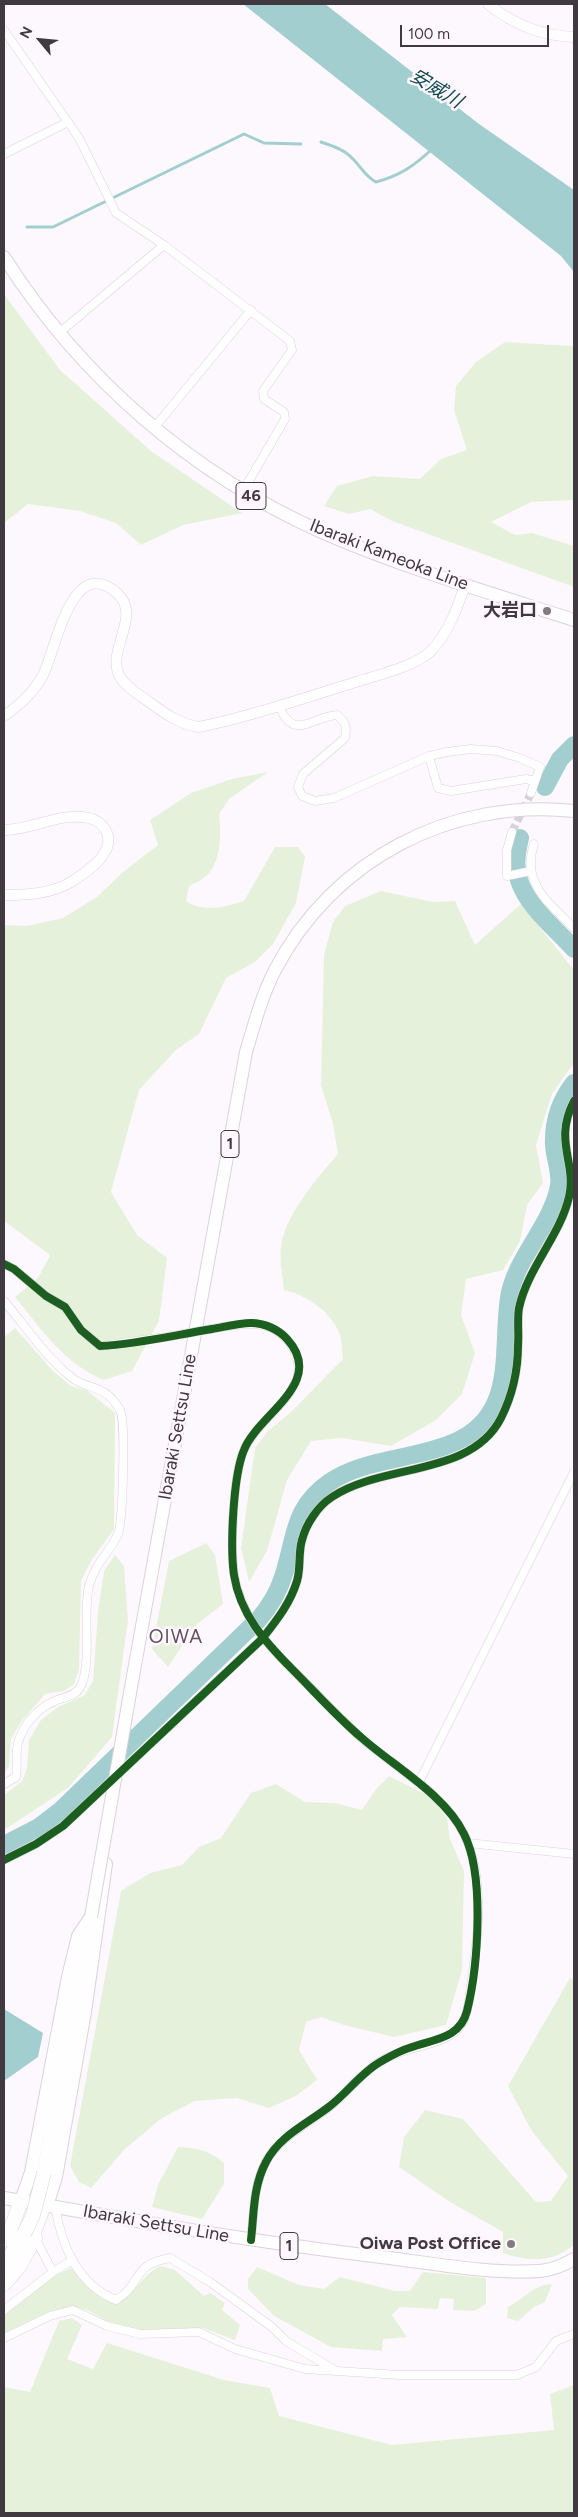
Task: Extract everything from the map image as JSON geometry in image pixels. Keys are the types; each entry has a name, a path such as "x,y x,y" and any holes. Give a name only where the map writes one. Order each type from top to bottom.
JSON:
{"highway":[{"path":"4,2284 19,2267 30,2236 44,2173 91,1917"},
{"path":"4,2240 10,2231 20,2201"},
{"path":"4,2265 30,2236"}],"main road":[{"name":"Ibaraki Kameoka Line","path":"4,257 59,333 99,377 154,428 193,458 243,491 322,532 366,550 465,585 574,620"},
{"name":"Ibaraki Settsu Line","path":"91,1917 246,1052 255,1020 275,970 300,932 321,906 368,864 408,839 431,829 480,814 546,808 574,811"},
{"path":"20,2201 31,2172 74,2010 107,1854 108,1817"},
{"path":"51,2207 74,2010"},
{"name":"Ibaraki Settsu Line","path":"4,2198 251,2240 474,2268 540,2271 558,2268 574,2259"}],"street":[{"path":"488,4 525,28 539,33 574,37"},
{"path":"4,30 79,138 105,187 116,213 164,245 290,341 292,350 262,391 264,399 284,412 285,419 243,491"},
{"path":"4,154 68,122"},
{"path":"59,333 164,245"},
{"path":"154,428 250,310"},
{"path":"4,716 30,694 42,675 72,598 86,587 98,584 112,589 122,597 126,610 126,624 117,656 120,676 128,686 170,718 188,726 199,727 279,706 401,668 429,653 444,635 455,614 465,585"},
{"path":"279,706 285,720 295,726 302,726 327,716 337,715 345,721 347,730 345,738 304,774 298,786 302,796 315,802 334,798 429,756 471,749 497,751 527,760 540,767 531,793"},
{"path":"429,756 438,788 451,791 526,779 536,781"},
{"path":"4,830 82,817 98,820 105,827 108,834 104,854 91,868 71,882 56,889 26,895 4,895"},
{"path":"512,832 508,842 505,870 507,876 529,872"},
{"path":"534,844 529,872 545,899 574,928"},
{"path":"4,1860 36,1844 63,1826 283,1612 297,1581 302,1540 313,1516 329,1499 348,1487 375,1477 452,1459 481,1445 501,1418 516,1373 519,1308 525,1291 562,1219 570,1196 565,1136 566,1124 574,1101"},
{"path":"4,1264 14,1269 46,1296 66,1307 80,1330 100,1346 250,1323 275,1330 286,1337 292,1347 299,1370 294,1388 252,1435 240,1461 231,1548 235,1579 243,1606 260,1636 360,1737 447,1808 468,1843 476,1877 476,1949 467,2012 461,2026 450,2036 407,2048 376,2064 332,2105 283,2139 267,2159 257,2182 251,2240"},
{"path":"4,1301 55,1363 74,1379 101,1389 113,1400 122,1412 123,1429 122,1514 118,1534 94,1570 88,1590 85,1672 79,1689 70,1696 40,1709 25,1726 17,1744 16,1777 4,1784"},
{"path":"418,1784 574,1472"},
{"path":"468,1843 574,1854"},
{"path":"51,2207 30,2236 53,2272"},
{"path":"51,2207 72,2261 102,2294 116,2300 127,2293 140,2271 152,2260 170,2258 218,2288 272,2327 286,2341 335,2370"},
{"path":"4,2310 53,2272 72,2261"},
{"path":"4,2338 50,2316 73,2310 107,2326 140,2334 199,2332 235,2349 305,2369 400,2374 517,2375 536,2367 556,2341 574,2334"}],"green space":[{"path":"4,294 60,370 151,451 242,513 183,525 141,545 116,523 80,511 28,504 4,523"},
{"path":"505,342 574,346 574,500 531,502 491,522 515,535 532,533 574,546 574,587 392,521 370,509 349,514 324,506 337,486 373,476 420,479 441,459 467,450 454,410 456,386 476,362"},
{"path":"268,772 229,799 219,814 220,837 216,860 207,875 189,886 186,901 200,907 214,908 244,901 275,847 298,847 305,857 296,903 273,944 255,962 226,978 199,1034 176,1050 139,1090 111,1192 137,1235 167,1258 159,1321 132,1371 104,1380 77,1365 54,1345 15,1297 38,1278 50,1255 4,1221 4,925 27,926 63,918 97,897 123,872 158,845 150,820 191,793 232,779"},
{"path":"381,891 433,902 455,901 475,945 521,904 574,970 574,1063 552,1094 536,1145 543,1183 527,1205 520,1241 503,1270 466,1279 461,1315 475,1353 462,1394 436,1420 391,1446 342,1438 311,1441 287,1480 267,1551 249,1582 241,1548 255,1448 268,1431 291,1412 343,1359 340,1335 335,1324 316,1305 292,1292 284,1290 281,1247 295,1210 303,1197 338,1154 333,1124 321,1085 324,955 333,922 345,906"},
{"path":"15,1328 53,1371 71,1386 88,1391 115,1413 114,1529 91,1561 81,1581 79,1670 74,1684 64,1691 45,1694 21,1722 11,1739 9,1766 4,1775 4,1338"},
{"path":"206,1543 215,1555 223,1604 196,1625 168,1667 152,1649 169,1561"},
{"path":"115,1555 124,1566 128,1620 112,1737 68,1788 4,1830 4,1795 22,1781 27,1768 29,1740 41,1720 58,1707 85,1695 93,1681 98,1612 104,1571"},
{"path":"389,1776 431,1797 447,1818 450,1839 464,1871 462,1970 446,2025 394,2037 344,2025 321,2017 306,2022 299,2050 317,2080 296,2096 269,2108 237,2098 195,2101 162,2118 125,2149 91,2188 79,2182 70,2166 121,1891 150,1873 182,1865 199,1847 221,1838 251,1793 276,1784 305,1802 335,1803 362,1810 377,1788"},
{"path":"570,1978 574,1980 574,2245 549,2258 522,2258 503,2253 503,2232 450,2202 399,2167 404,2137 425,2110 463,2119 536,2202 551,2201 568,2176 531,2130 508,2086"},
{"path":"178,2147 202,2150 224,2163 224,2184 202,2219 152,2207 158,2185"},
{"path":"161,2266 175,2270 204,2296 210,2293 225,2303 222,2310 240,2325 235,2340 203,2328 141,2331 109,2322 89,2311 73,2306 50,2311 4,2333 4,2315 56,2275 71,2268 101,2298 117,2304 124,2300 148,2274"},
{"path":"257,2267 299,2285 324,2289 340,2277 395,2291 410,2291 423,2272 486,2278 486,2304 474,2311 453,2310 454,2299 440,2298 438,2309 400,2307 392,2315 407,2337 383,2339 382,2351 331,2347 274,2316 248,2289 248,2279"},
{"path":"552,2284 545,2302 534,2307 518,2321 507,2318 508,2307 539,2287"},
{"path":"72,2318 82,2325 67,2359 93,2369 107,2343 224,2380 270,2388 279,2416 392,2445 554,2430 550,2394 574,2385 574,2513 4,2513 4,2387 30,2392 59,2321"}],"water":[{"path":"243,4 325,4 479,124 574,190 574,272 561,256"},
{"path":"4,2009 43,2033 38,2057 4,2081"}],"waterway":[{"path":"27,227 53,227 244,134 264,143 301,144"},
{"path":"321,142 346,153 376,182 406,170 431,150"},
{"path":"545,787 560,759 574,745"},
{"path":"520,838 516,864 523,890 535,908 574,949"},
{"path":"4,1845 39,1827 60,1811 259,1619 267,1609 281,1583 302,1513 308,1502 318,1492 330,1482 350,1471 444,1447 465,1437 482,1423 495,1404 503,1378 508,1305 514,1278 549,1214 559,1186 554,1145 556,1120 561,1104 574,1083"}],"tunnel":[{"path":"512,832 531,793"}],"cycle path":[{"path":"4,1860 36,1844 63,1826 262,1639 291,1597 298,1576 300,1550 306,1528 322,1505 332,1497 353,1486 448,1460 469,1450 487,1437 501,1418 514,1383 518,1354 518,1312 523,1294 559,1225 569,1197 571,1185 565,1128 574,1101"},
{"path":"4,1264 14,1269 46,1296 65,1307 81,1330 100,1346 251,1323 270,1327 287,1339 297,1355 299,1370 295,1384 286,1398 252,1437 244,1450 240,1462 233,1512 233,1563 237,1589 248,1615 263,1638 336,1714 445,1807 456,1820 471,1852 477,1896 476,1946 471,1992 463,2020 452,2033 402,2051 373,2067 330,2106 294,2131 278,2145 266,2162 259,2181 251,2240"}],"place":[{"name":"大岩口","path":"547,611"},
{"name":"Oiwa Post Office","path":"511,2244"}],"district":[{"name":"OIWA","path":"176,1637"}],"water label":[{"name":"安威川","path":"436,89"}]}
